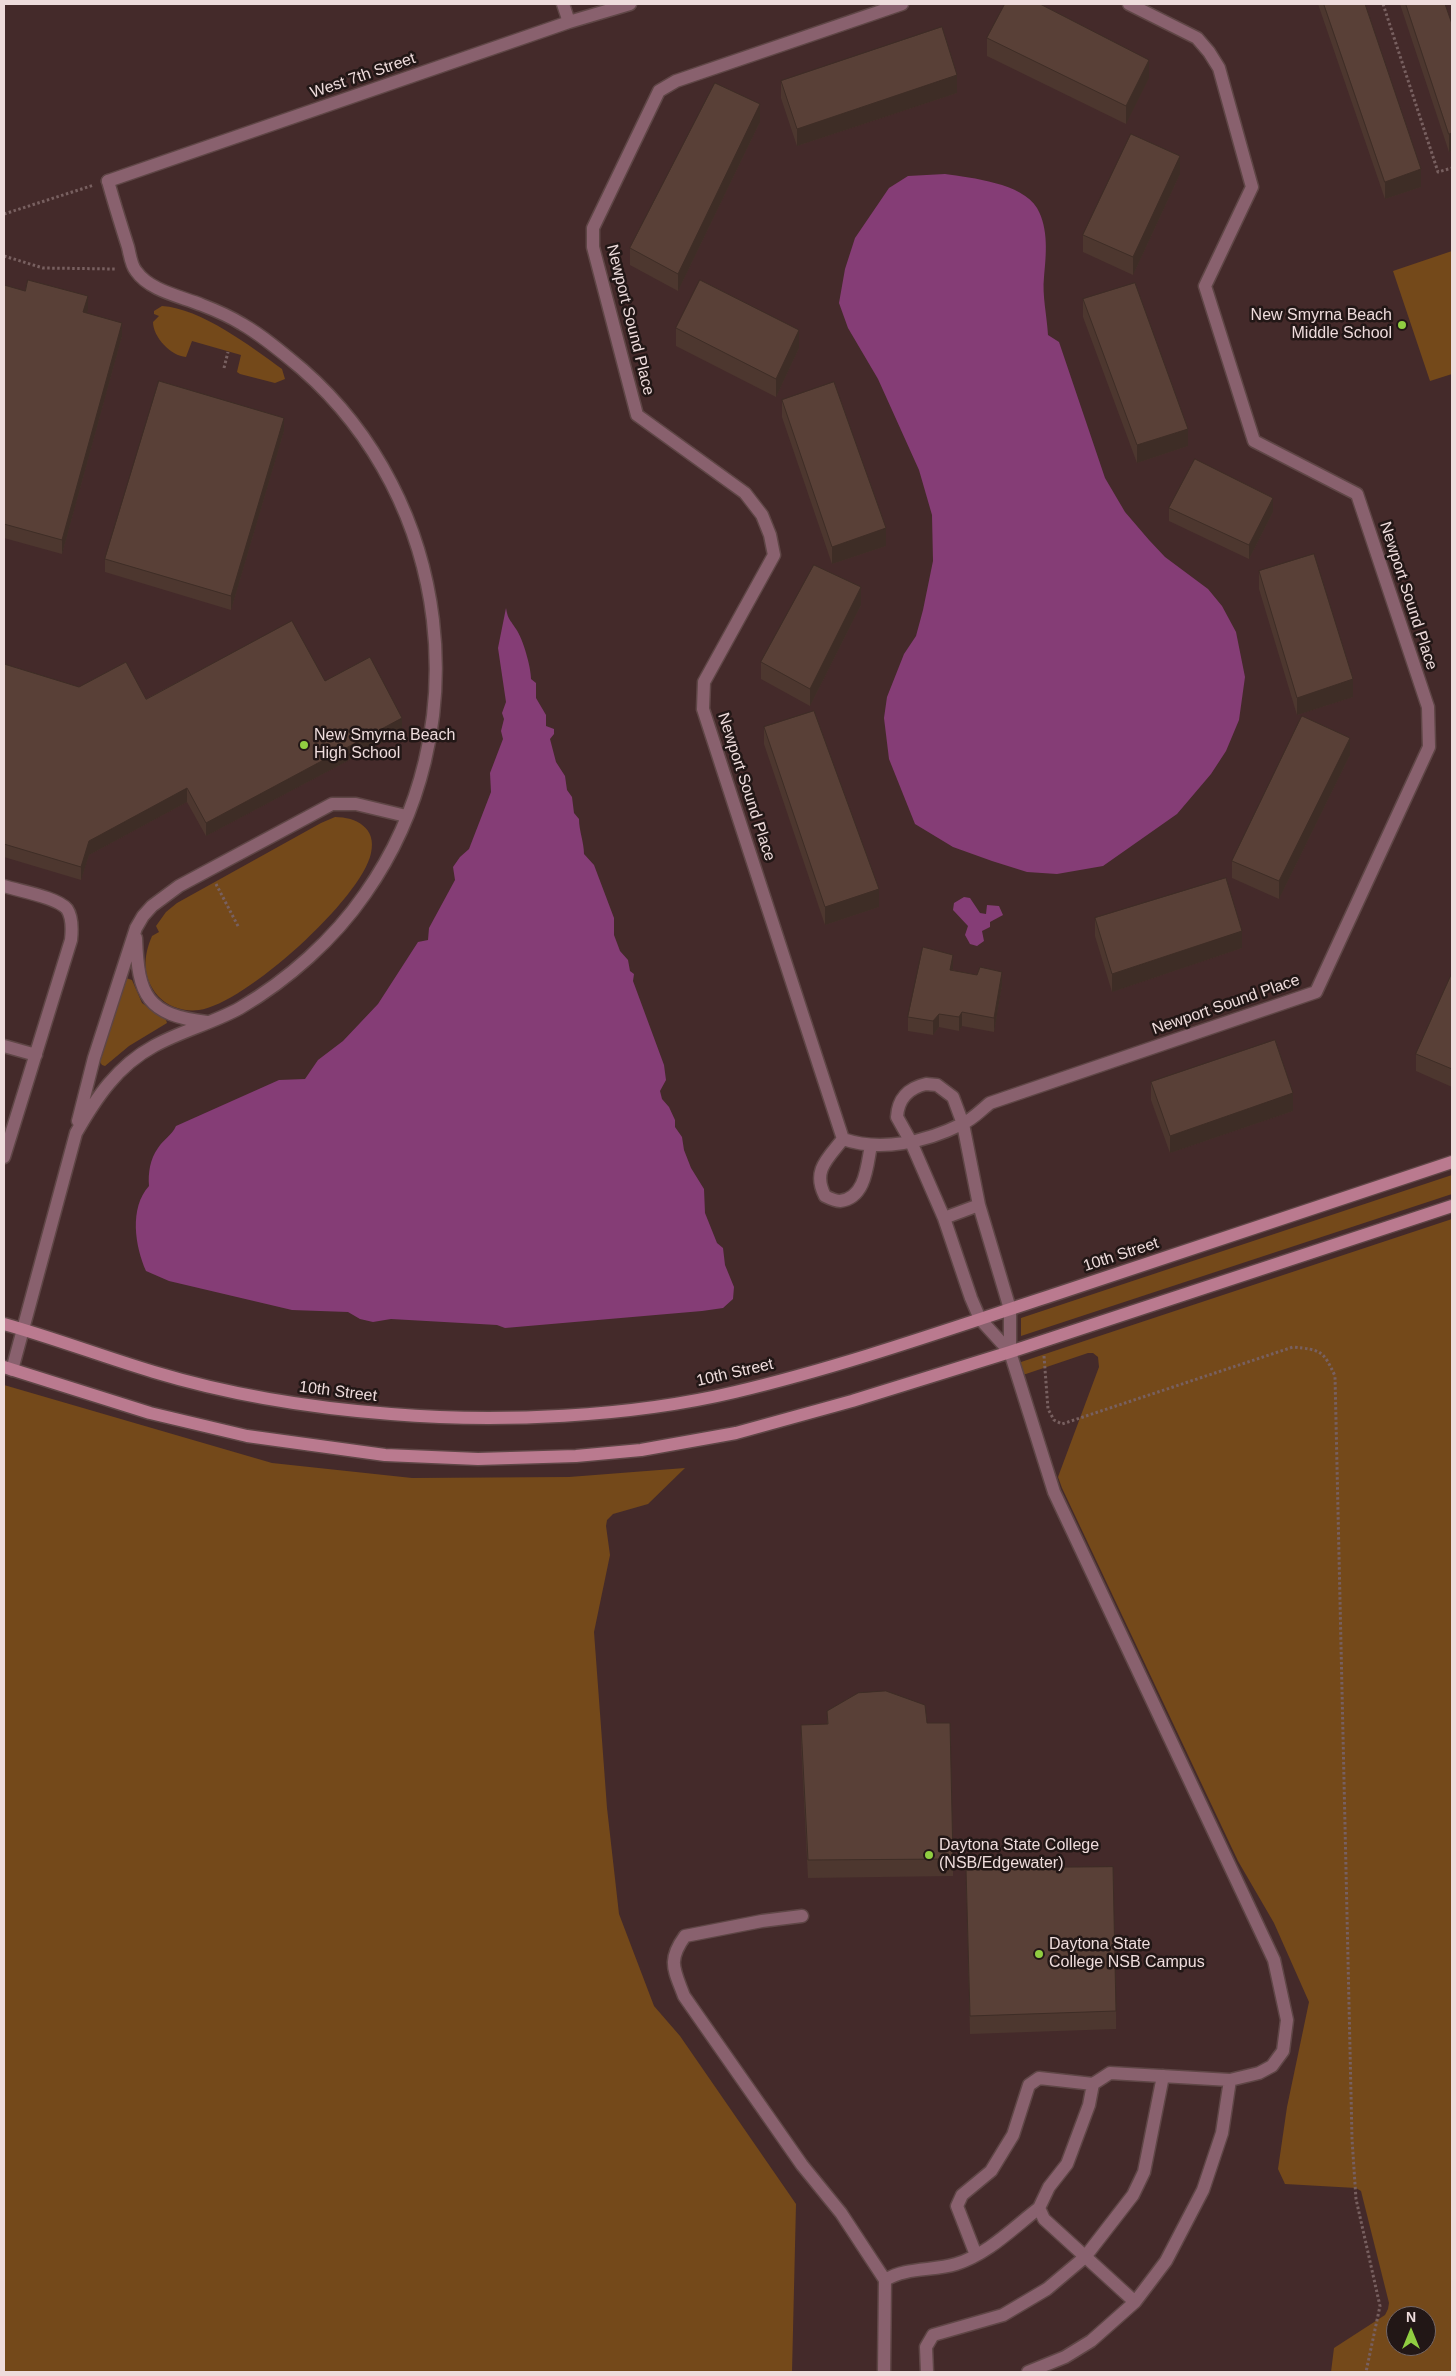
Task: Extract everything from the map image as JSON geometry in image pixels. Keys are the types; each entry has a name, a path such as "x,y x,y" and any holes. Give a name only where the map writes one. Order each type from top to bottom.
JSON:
{"street":[{"path":"563,4 569,22"},
{"name":"West 7th Street","path":"108,181 569,22 630,4"},
{"name":"Newport Sound Place","path":"902,4 676,81 659,91 593,228 593,247 637,414 745,493 762,515 770,535 774,555 704,682 703,709 843,1139 871,1146 911,1142 963,1124 990,1103 1316,992 1418,773 1428,747 1428,707 1357,494 1254,442 1205,286 1252,187 1219,68 1197,38 1129,4"},
{"path":"76,1133 101,1092 125,1066 155,1045 209,1022 259,996 298,966 329,937 365,895 390,854 406,816 423,770 435,706 436,644 430,593 412,532 396,493 369,445 345,413 323,389 285,354 242,324 202,304 162,290 146,281 134,269 108,181"},
{"path":"406,816 356,804 332,804 322,808 179,886 152,906 136,928 94,1058 76,1133 23,1329 8,1369 150,1413 247,1436 385,1455 478,1459 576,1456 631,1451 736,1433 852,1401 1042,1342 1452,1206"},
{"path":"4,886 52,900 67,909 72,925 70,940 4,1157"},
{"path":"136,928 137,966 142,987 148,997 168,1014 184,1019 209,1022"},
{"path":"4,1046 36,1055"},
{"path":"976,2255 957,2206 962,2195 991,2171 1013,2135 1029,2085 1039,2078 1093,2084 1110,2073 1230,2080 1272,2066 1282,2052 1287,2020 1274,1960 1054,1492 1010,1352 1010,1309 979,1205 963,1124 956,1103 946,1090 937,1085 919,1085 905,1094 897,1117 911,1142 944,1218 980,1319 1010,1352"},
{"path":"843,1139 822,1166 818,1184 825,1196 840,1201 854,1195 863,1184 871,1146"},
{"name":"10th Street","path":"4,1324 158,1373 282,1402 392,1414 466,1417 574,1415 651,1407 734,1392 841,1363 980,1319 1452,1162"},
{"path":"944,1218 979,1205"},
{"path":"802,1916 762,1921 686,1936 676,1949 672,1963 684,1996 802,2165 841,2213 885,2280 884,2372"},
{"path":"927,2372 926,2347 933,2335 1003,2315 1047,2289 1085,2257 1133,2195 1144,2172 1163,2076"},
{"path":"1028,2372 1065,2357 1091,2341 1135,2302 1166,2261 1203,2190 1222,2133 1230,2080"},
{"path":"885,2280 894,2274 956,2264 983,2252 1038,2208 1049,2187 1067,2164 1089,2105 1093,2084"},
{"path":"1038,2208 1044,2219 1135,2302"}],"path":[{"path":"1383,4 1438,172 1452,168"},
{"path":"4,214 108,181"},
{"path":"4,256 43,268 134,269"},
{"path":"224,368 228,352"},
{"path":"216,883 239,928"},
{"path":"1042,1342 1048,1409 1054,1420 1062,1424 1293,1348 1314,1349 1326,1356 1335,1376 1352,2139 1356,2199 1380,2306 1366,2372"}],"shaded area":[{"path":"945,174 982,180 1008,187 1030,200 1037,208 1045,233 1044,291 1048,335 1059,342 1105,478 1125,512 1165,557 1208,589 1222,606 1236,632 1245,677 1239,720 1226,751 1211,774 1177,814 1103,866 1057,874 1027,872 953,847 915,824 889,759 884,718 887,697 904,654 916,636 923,610 933,561 932,515 919,470 878,379 848,328 839,303 845,269 855,238 889,188 908,176"},
{"path":"1452,251 1452,374 1430,381 1393,271"},
{"path":"162,306 177,308 193,314 225,330 282,369 285,379 275,383 240,374 237,372 241,355 192,341 186,357 180,356 164,345 156,334 153,322 159,316 154,314 154,311"},
{"path":"506,608 508,617 524,646 531,679 536,683 536,698 546,715 546,726 554,729 554,734 550,739 556,762 565,776 567,790 572,797 574,813 579,819 584,854 594,865 614,918 614,935 620,951 628,960 630,971 634,974 633,981 664,1065 666,1080 660,1091 662,1099 669,1107 675,1120 675,1127 682,1137 684,1150 691,1168 704,1189 705,1213 717,1243 723,1248 725,1265 734,1287 733,1299 723,1308 702,1311 505,1328 497,1325 391,1319 373,1322 360,1319 348,1312 292,1310 169,1281 146,1271 137,1239 136,1216 143,1195 149,1186 149,1171 155,1152 176,1126 279,1080 305,1079 318,1060 343,1041 378,1004 418,942 428,940 429,928 455,880 453,867 469,849 491,792 490,773 503,739 501,731 504,719 502,713 506,702 498,648"},
{"path":"335,817 350,819 363,826 371,837 372,844 371,853 363,872 347,896 325,921 271,970 244,989 219,1003 199,1010 188,1010 171,1006 162,1000 149,982 146,959 152,936 159,932 156,926 166,912 177,903"},
{"path":"964,897 970,898 980,913 986,914 987,905 999,906 1003,915 990,922 990,927 982,931 984,941 977,946 970,944 965,935 968,926 953,910 954,903"},
{"path":"126,978 132,980 142,1003 166,1020 167,1023 129,1046 105,1066 100,1062"},
{"path":"1452,1175 1452,1194 1021,1336 1021,1318"},
{"path":"1452,1219 1452,2372 1331,2372 1334,2348 1386,2313 1386,2356 1436,2356 1436,2306 1388,2306 1361,2191 1356,2188 1285,2184 1278,2169 1287,2107 1309,2002 1274,1923 1238,1861 1058,1477 1099,1367 1098,1357 1093,1353 1088,1353 1020,1376 1021,1362"},
{"path":"4,1385 272,1463 412,1478 569,1477 685,1468 648,1504 613,1514 607,1520 606,1526 610,1555 594,1632 607,1808 619,1914 654,2006 680,2036 796,2204 792,2372 4,2372"}],"building":[{"path":"1005,4 1040,4 1149,60 1126,106 987,38"},
{"path":"1324,4 1365,4 1421,169 1385,182"},
{"path":"1406,4 1445,4 1452,24 1452,133 1449,134"},
{"path":"942,27 957,75 797,129 781,81"},
{"path":"715,83 760,104 678,274 630,248"},
{"path":"1131,134 1180,156 1133,257 1083,235"},
{"path":"28,280 88,296 83,312 122,323 62,540 4,524 4,285 25,291"},
{"path":"700,280 799,330 776,379 676,328"},
{"path":"1135,283 1188,429 1137,445 1083,299"},
{"path":"159,381 284,418 231,596 105,559"},
{"path":"834,382 886,528 832,547 782,400"},
{"path":"1195,459 1273,498 1249,545 1169,508"},
{"path":"1314,554 1353,679 1297,698 1259,571"},
{"path":"814,565 861,587 810,689 761,662"},
{"path":"292,621 325,681 370,657 402,718 206,823 187,788 89,841 81,867 4,844 4,664 79,687 126,662 146,699"},
{"path":"814,711 879,889 825,907 764,727"},
{"path":"1302,716 1350,738 1279,881 1232,861"},
{"path":"1226,878 1242,931 1112,974 1095,918"},
{"path":"923,947 953,955 950,970 977,975 980,967 1002,972 994,1018 962,1012 959,1017 939,1014 933,1021 908,1017"},
{"path":"1452,973 1452,1069 1416,1054"},
{"path":"1275,1040 1293,1093 1170,1136 1151,1082"},
{"path":"886,1691 925,1705 927,1723 950,1723 953,1859 808,1860 801,1725 828,1724 827,1711 858,1693"},
{"path":"1113,1867 1116,2011 970,2016 966,1868"}],"place":[{"name":"New Smyrna Beach Middle School","path":"1402,325"},
{"name":"New Smyrna Beach High School","path":"304,745"},
{"name":"Daytona State College (NSB/Edgewater)","path":"929,1855"},
{"name":"Daytona State College NSB Campus","path":"1039,1954"}]}
